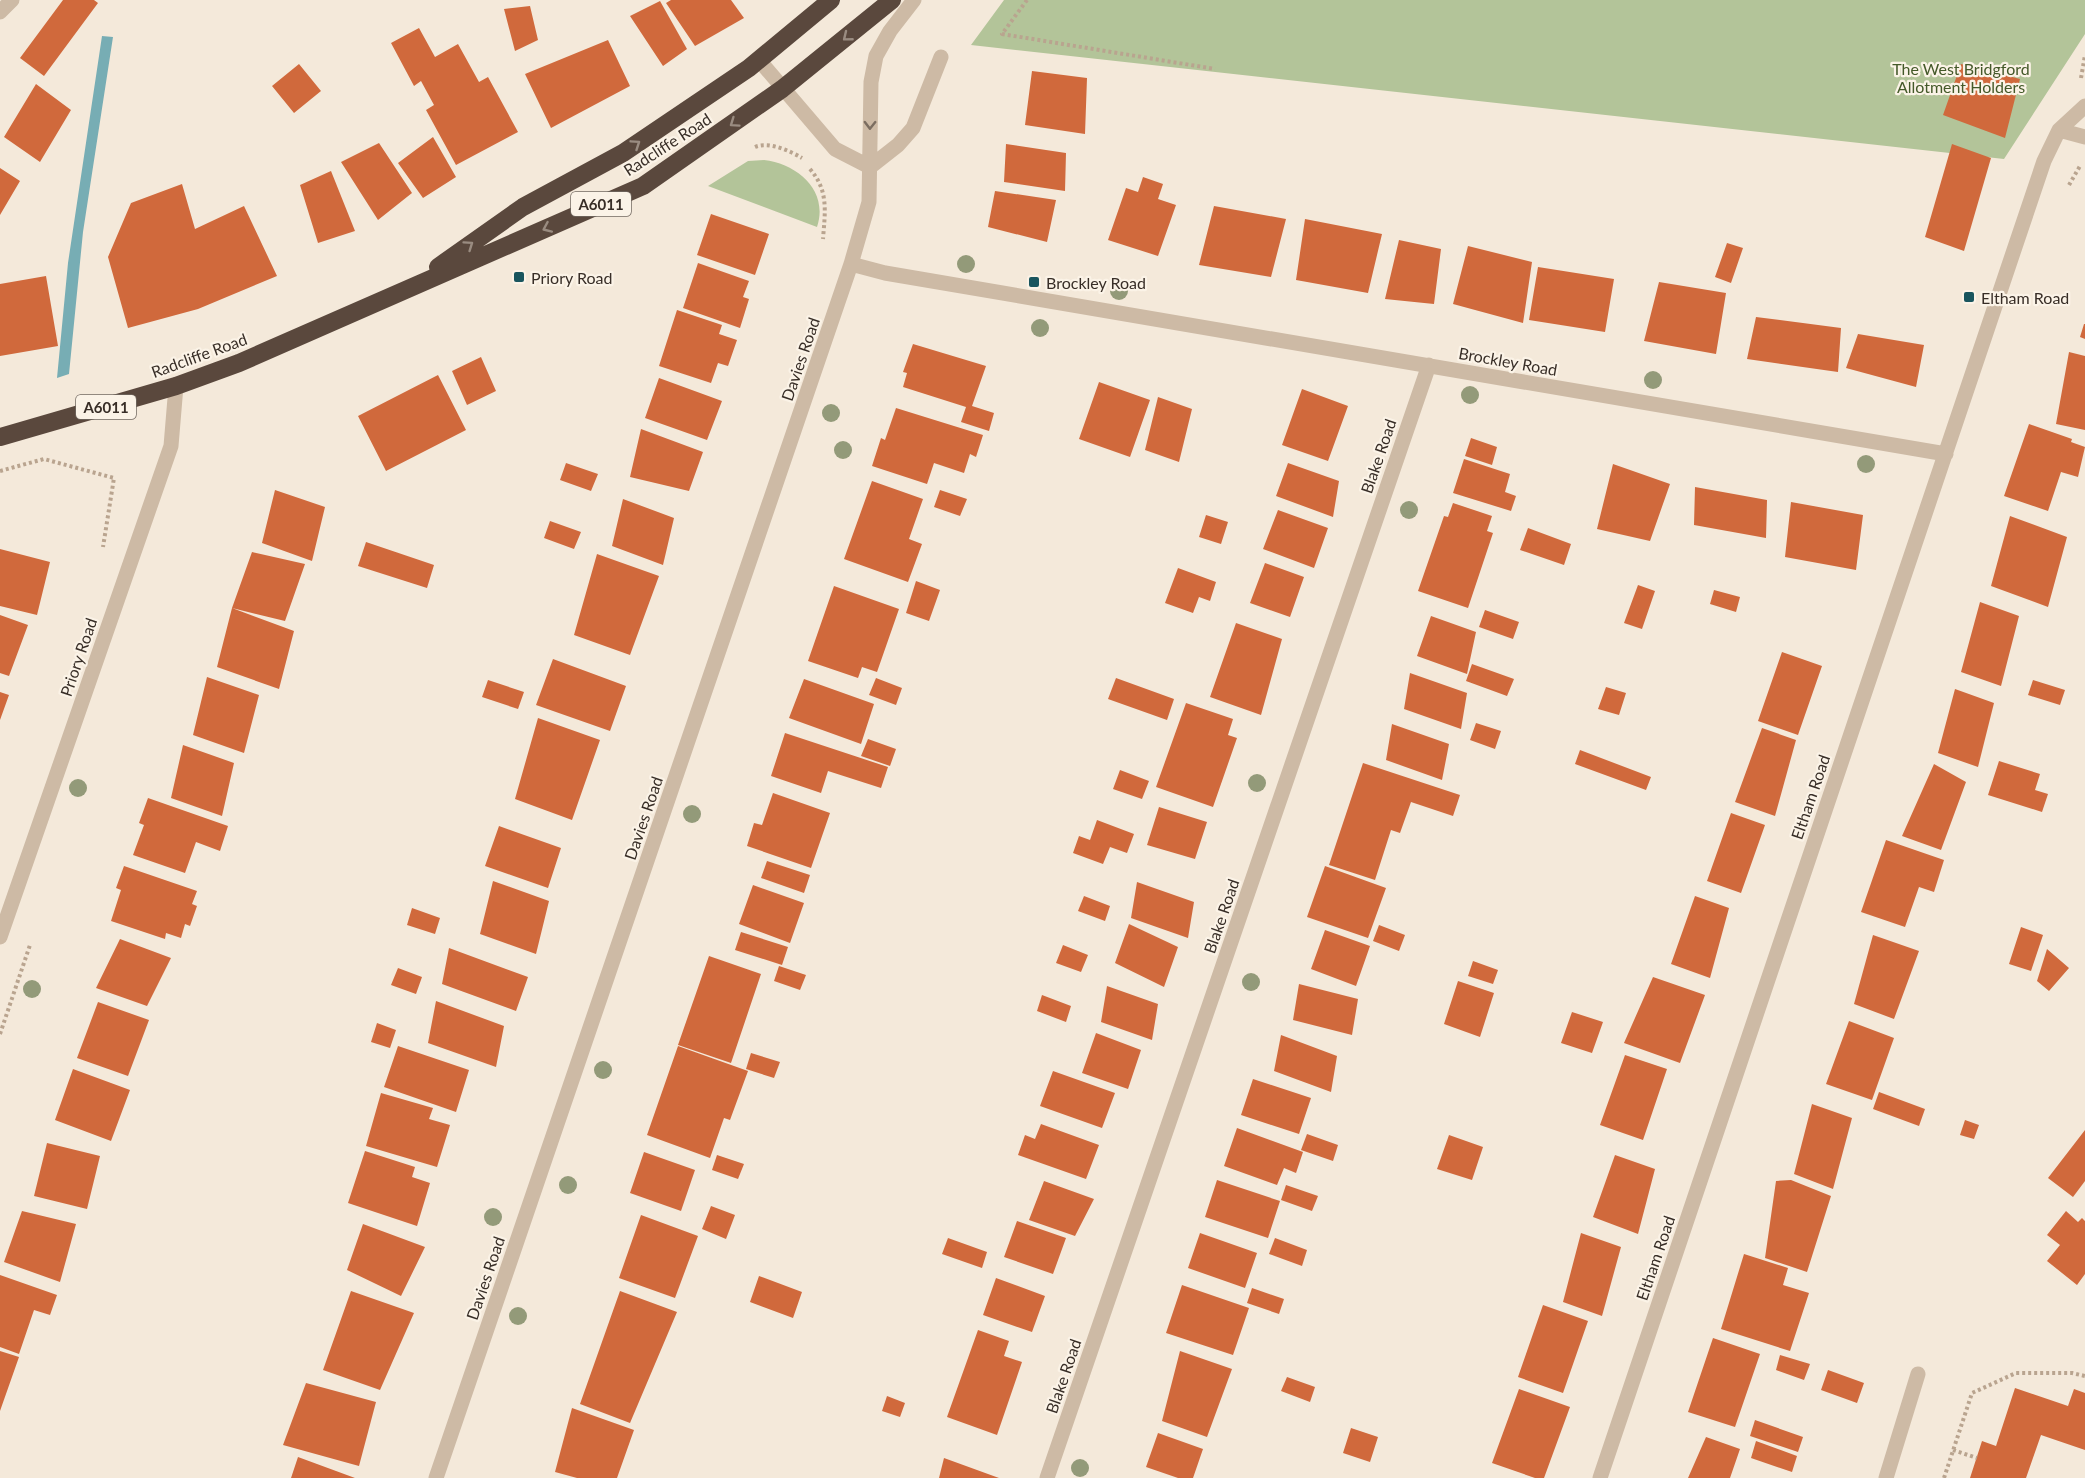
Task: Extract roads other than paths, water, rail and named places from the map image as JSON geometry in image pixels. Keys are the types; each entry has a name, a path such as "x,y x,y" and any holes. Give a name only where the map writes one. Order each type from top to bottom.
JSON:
{"highway":[{"name":"Radcliffe Road","path":"404,290 524,207 623,153 759,60 831,0"},
{"name":"Radcliffe Road","path":"0,437 176,386 239,363 643,186 782,89 892,0"}],"street":[{"path":"0,12 12,0"},
{"name":"Davies Road","path":"436,1478 852,264 869,202 871,82 876,56 890,31 914,0"},
{"path":"759,60 835,149 870,167 898,146 913,128 941,57"},
{"path":"2059,130 2085,106"},
{"path":"2059,130 2085,137"},
{"name":"Eltham Road","path":"1600,1478 2044,161 2059,130"},
{"name":"Brockley Road","path":"852,264 885,273 1946,454"},
{"name":"Blake Road","path":"1047,1478 1429,365"},
{"name":"Priory Road","path":"0,937 171,446 176,386"},
{"path":"1886,1478 1918,1374"}],"water":[{"path":"102,36 113,37 83,232 69,374 57,378 68,263"}],"place":[{"name":"Priory Road","path":"519,277"},
{"name":"Brockley Road","path":"1034,282"},
{"name":"Eltham Road","path":"1969,297"}],"park label":[{"name":"The West Bridgford Allotment Holders","path":"1961,77"}]}
